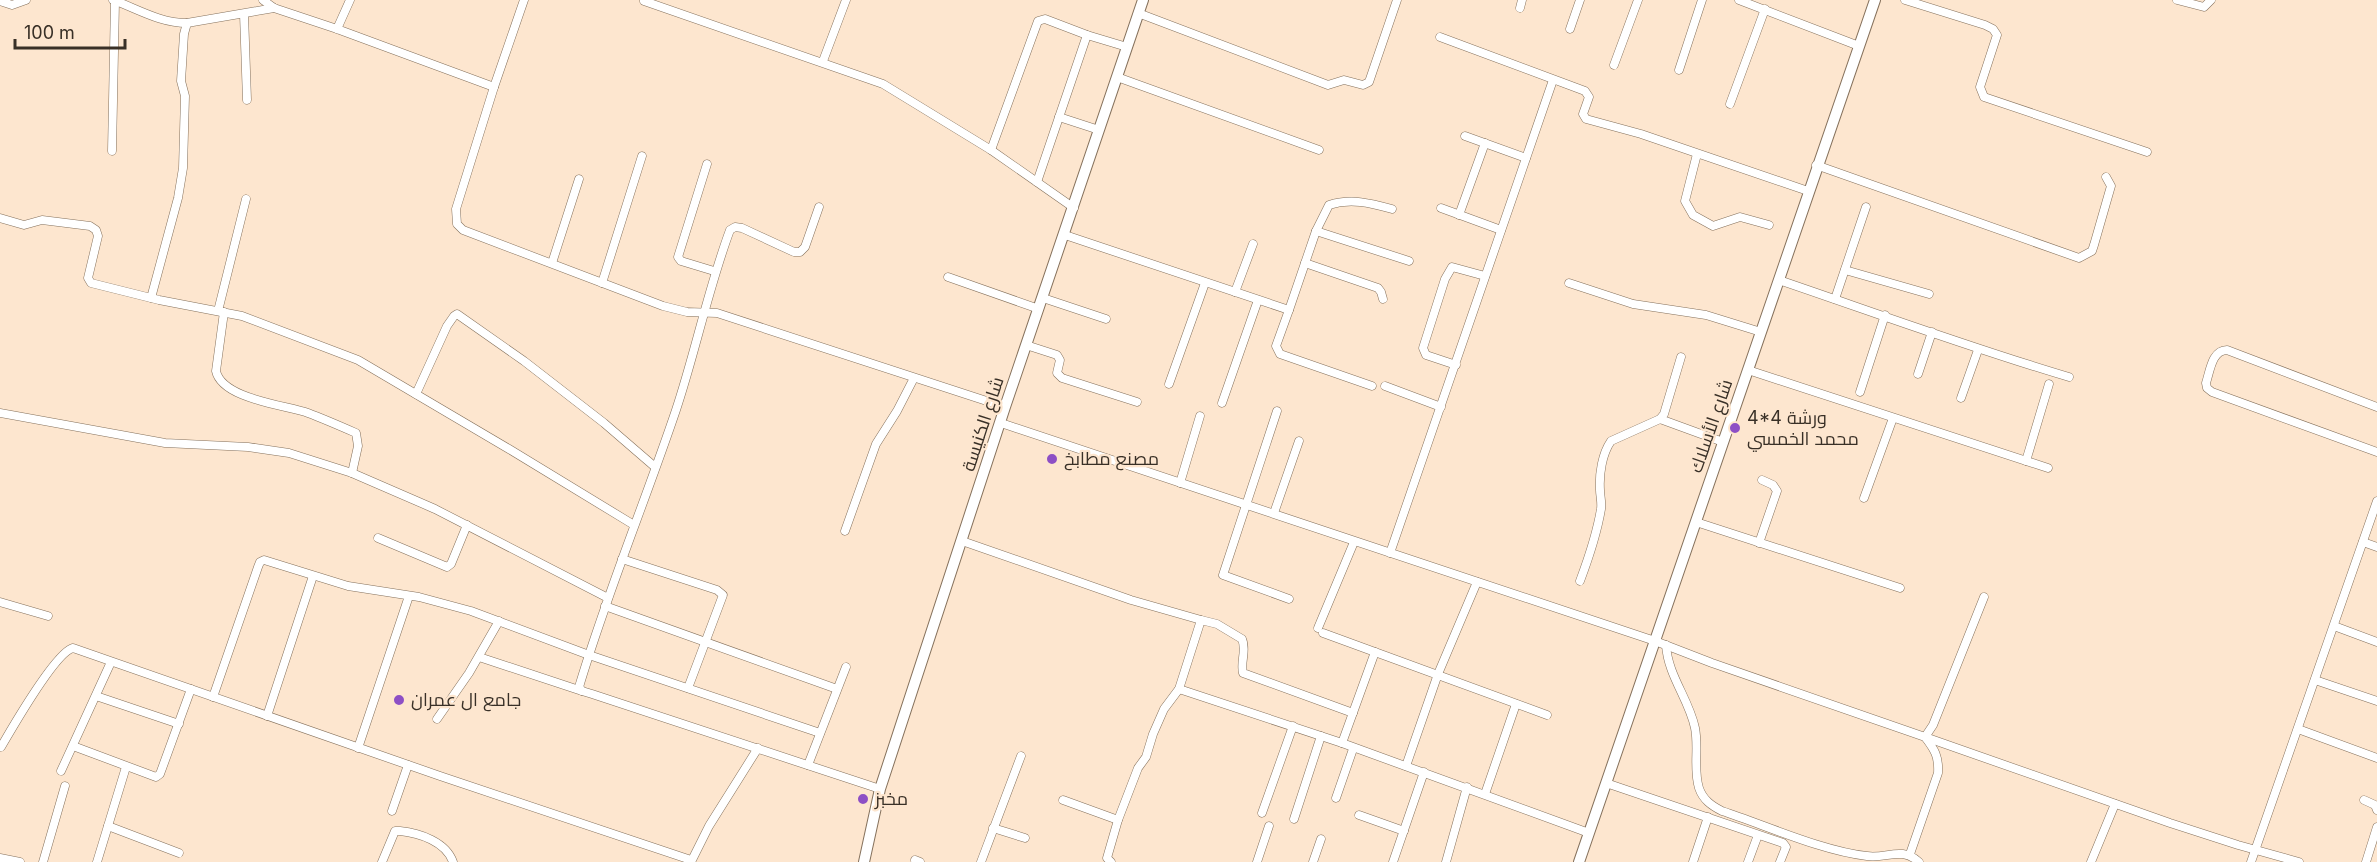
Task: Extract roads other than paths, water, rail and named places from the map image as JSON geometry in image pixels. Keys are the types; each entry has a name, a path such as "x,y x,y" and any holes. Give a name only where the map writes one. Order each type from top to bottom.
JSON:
{"street":[{"path":"0,2 12,5 26,0"},
{"path":"112,151 114,0 165,21 187,23 274,8"},
{"path":"263,0 274,8 338,28 494,87"},
{"path":"338,28 350,0"},
{"path":"524,0 456,209 457,224 463,230 663,306 687,312 717,313 1005,406"},
{"path":"823,61 846,0"},
{"name":"شارع الكنيسة","path":"864,862 880,789 1005,406 1143,0"},
{"path":"1138,13 1328,85 1344,80 1364,85 1369,82 1397,0"},
{"path":"1570,29 1580,0"},
{"path":"1614,65 1638,0"},
{"path":"1679,70 1702,0"},
{"path":"1739,0 1859,46"},
{"name":"شارع الأسلاك","path":"1579,862 1779,280 1816,165 1875,0"},
{"path":"1905,0 1986,25 1996,32 1980,87 1984,97 2147,152"},
{"path":"2178,0 2198,7 2207,5 2211,0"},
{"path":"644,1 823,61 883,84 991,150 1074,208"},
{"path":"1730,104 1765,9"},
{"path":"244,14 247,100"},
{"path":"991,150 1038,21 1045,19 1127,47"},
{"path":"151,298 178,198 183,168 185,96 181,81 184,34 187,23"},
{"path":"1037,182 1087,35"},
{"path":"1440,37 1585,91 1588,97 1583,114 1586,119 1641,134 1808,192"},
{"path":"1116,77 1319,150"},
{"path":"1390,553 1553,80"},
{"path":"1059,117 1099,130"},
{"path":"1465,136 1526,158"},
{"path":"1459,215 1485,143"},
{"path":"1697,154 1685,201 1693,215 1713,226 1740,217 1769,225"},
{"path":"602,283 642,156"},
{"path":"707,164 678,257 681,261 714,271"},
{"path":"1816,165 2079,258 2092,250 2094,245 2110,186 2106,177"},
{"path":"552,263 579,179"},
{"path":"246,199 221,312 217,376 230,388 248,397 306,412 356,434 358,446 352,473"},
{"path":"1372,386 1280,354 1276,346 1316,231 1329,205 1338,202 1364,202 1392,209"},
{"path":"582,691 579,687 589,655 694,354 714,271 730,230 735,227 794,252 800,252 805,247 819,207"},
{"path":"1835,299 1866,207"},
{"path":"1441,208 1501,230"},
{"path":"0,219 24,225 42,220 90,225 98,236 88,278 91,283 270,325 358,360 634,525"},
{"path":"1316,231 1409,261"},
{"path":"1065,235 1289,310"},
{"path":"1235,292 1253,244"},
{"path":"1305,263 1378,288 1383,299"},
{"path":"1456,365 1424,353 1442,289 1452,267 1485,276"},
{"path":"1845,270 1929,294"},
{"path":"948,277 1039,309"},
{"path":"1779,280 1886,315 1978,350 2068,377"},
{"path":"1169,384 1206,283"},
{"path":"1569,283 1633,304 1706,315 1761,332"},
{"path":"1043,298 1106,319"},
{"path":"1222,403 1258,300"},
{"path":"416,394 447,326 453,316 458,314 604,423 655,467"},
{"path":"1860,392 1886,315"},
{"path":"1918,374 1932,333"},
{"path":"1026,345 1057,355 1060,360 1057,373 1062,378 1137,402"},
{"path":"1961,398 1978,350"},
{"path":"2377,406 2227,350 2217,353 2206,383 2212,392 2377,452"},
{"path":"1580,581 1598,527 1602,504 1601,468 1607,446 1611,441 1660,419 1664,414 1681,357"},
{"path":"1748,370 2048,468"},
{"path":"845,531 876,444 914,378"},
{"path":"2026,462 2049,384"},
{"path":"1384,386 1441,407"},
{"path":"1277,411 1223,575 1289,599"},
{"path":"0,413 165,443 274,450 352,473 416,500 608,597"},
{"path":"1180,483 1200,416"},
{"path":"1864,498 1893,418"},
{"path":"1660,419 1723,441"},
{"path":"1000,423 1655,641 2115,804 2299,862"},
{"path":"1274,513 1299,441"},
{"path":"1759,543 1777,491 1773,485 1762,480"},
{"path":"2251,862 2377,501"},
{"path":"1696,522 1900,588"},
{"path":"378,538 447,567 451,564 467,525"},
{"path":"962,541 1131,600 1217,624 1242,639 1244,646 1241,667 1243,673 1353,713"},
{"path":"1354,542 1321,631 1547,714"},
{"path":"2363,542 2377,547"},
{"path":"622,559 721,592 722,599 688,688"},
{"path":"213,697 260,562 264,561 348,586 409,596 471,611 589,655 820,733"},
{"path":"267,716 313,576"},
{"path":"1406,766 1438,674 1477,582"},
{"path":"358,748 409,596"},
{"path":"1925,737 1933,725 1984,597"},
{"path":"0,602 48,616"},
{"path":"605,606 837,689"},
{"path":"437,719 479,657 499,621"},
{"path":"1111,862 1107,858 1118,820 1164,709 1179,689 1201,621"},
{"path":"2334,626 2377,642"},
{"path":"1666,645 1670,670 1688,705 1696,730 1697,773 1700,790 1710,805 1839,851 1869,857 1910,854 1919,862"},
{"path":"1,747 33,696 67,649 73,648 691,861 709,826 758,748"},
{"path":"1342,743 1375,652"},
{"path":"479,657 880,789"},
{"path":"61,771 111,662"},
{"path":"808,765 846,667"},
{"path":"2315,680 2377,701"},
{"path":"73,746 156,777 160,774 191,689"},
{"path":"1179,689 1342,743 1589,833"},
{"path":"96,696 179,724"},
{"path":"1485,794 1516,704"},
{"path":"1262,813 1293,726"},
{"path":"2298,729 2377,758"},
{"path":"1294,819 1321,736"},
{"path":"1910,854 1938,773 1936,752 1925,737"},
{"path":"1336,798 1353,748"},
{"path":"981,862 1021,756"},
{"path":"392,811 408,765"},
{"path":"97,862 126,767"},
{"path":"1393,862 1424,772"},
{"path":"1606,783 1783,843 1786,847 1780,862"},
{"path":"43,862 65,786"},
{"path":"1446,862 1467,787"},
{"path":"1063,800 1118,820"},
{"path":"2364,800 2374,805 2377,810"},
{"path":"2091,862 2115,804"},
{"path":"1359,815 1404,831"},
{"path":"1693,862 1708,817"},
{"path":"108,826 179,853"},
{"path":"1257,862 1269,826"},
{"path":"2366,862 2377,827"},
{"path":"993,828 1025,838"},
{"path":"382,862 392,836 395,831 400,831 432,840 448,852 453,862"},
{"path":"1748,862 1758,835"},
{"path":"1313,862 1321,839"},
{"path":"0,858 20,862"}],"place":[{"name":"4*4 ورشة محمد الخمسي","path":"1735,428"},
{"name":"مصنع مطابخ","path":"1052,459"},
{"name":"جامع ال عمران","path":"399,700"},
{"name":"مخبز","path":"863,799"}]}
